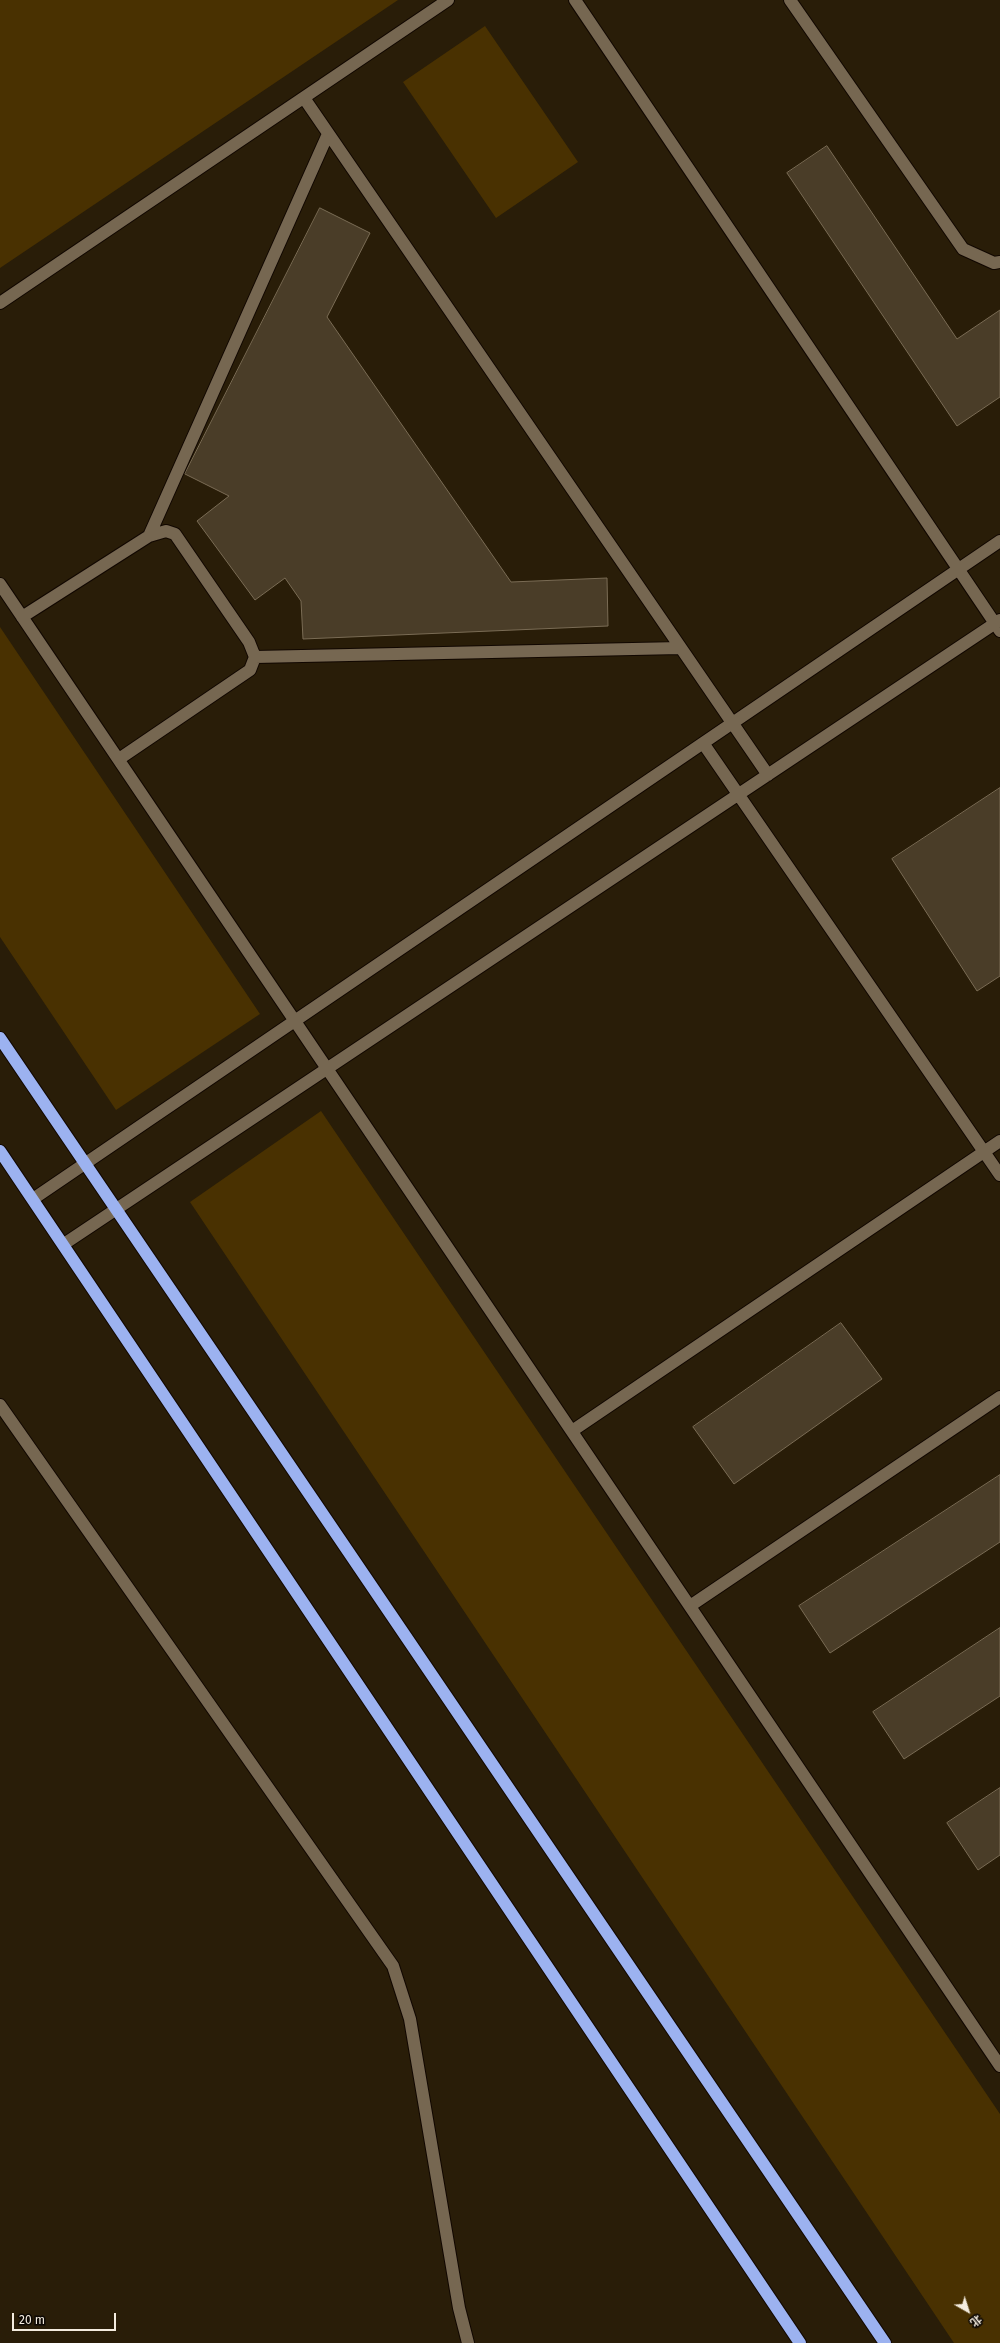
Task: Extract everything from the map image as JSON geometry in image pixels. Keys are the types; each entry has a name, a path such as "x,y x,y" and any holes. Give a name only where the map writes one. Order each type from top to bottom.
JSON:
{"highway":[{"path":"0,1038 885,2343"},
{"path":"0,1151 64,1244 800,2343"}],"street":[{"path":"0,303 448,0"},
{"path":"64,1244 738,794 998,625 958,569 575,0"},
{"path":"790,0 963,248 994,263 1000,262"},
{"path":"304,98 768,775"},
{"path":"149,536 328,134"},
{"path":"22,617 149,536 166,531 175,534 249,642 255,657 252,666 246,673 119,759"},
{"path":"33,1199 1000,541"},
{"path":"0,584 1000,2066"},
{"path":"255,657 680,648"},
{"path":"703,743 1000,1175"},
{"path":"572,1431 1000,1141"},
{"path":"690,1606 1000,1398"},
{"path":"0,1405 393,1966 410,2020 460,2308 468,2343"}],"shaded area":[{"path":"0,0 398,0 0,268"},
{"path":"485,26 578,162 496,218 403,82"},
{"path":"0,627 260,1014 116,1110 0,937"},
{"path":"321,1111 1000,2114 1000,2343 954,2343 190,1202"}],"building":[{"path":"827,146 957,339 1000,310 1000,397 957,426 787,173"},
{"path":"320,208 370,233 327,317 511,582 607,578 608,626 303,639 301,601 285,578 255,600 197,521 229,496 185,474"},
{"path":"1000,788 1000,976 977,991 892,859"},
{"path":"841,1323 882,1379 734,1484 693,1427"},
{"path":"1000,1475 1000,1542 830,1653 799,1606"},
{"path":"1000,1628 1000,1696 904,1759 873,1712"},
{"path":"1000,1788 1000,1855 978,1870 947,1823"}]}
